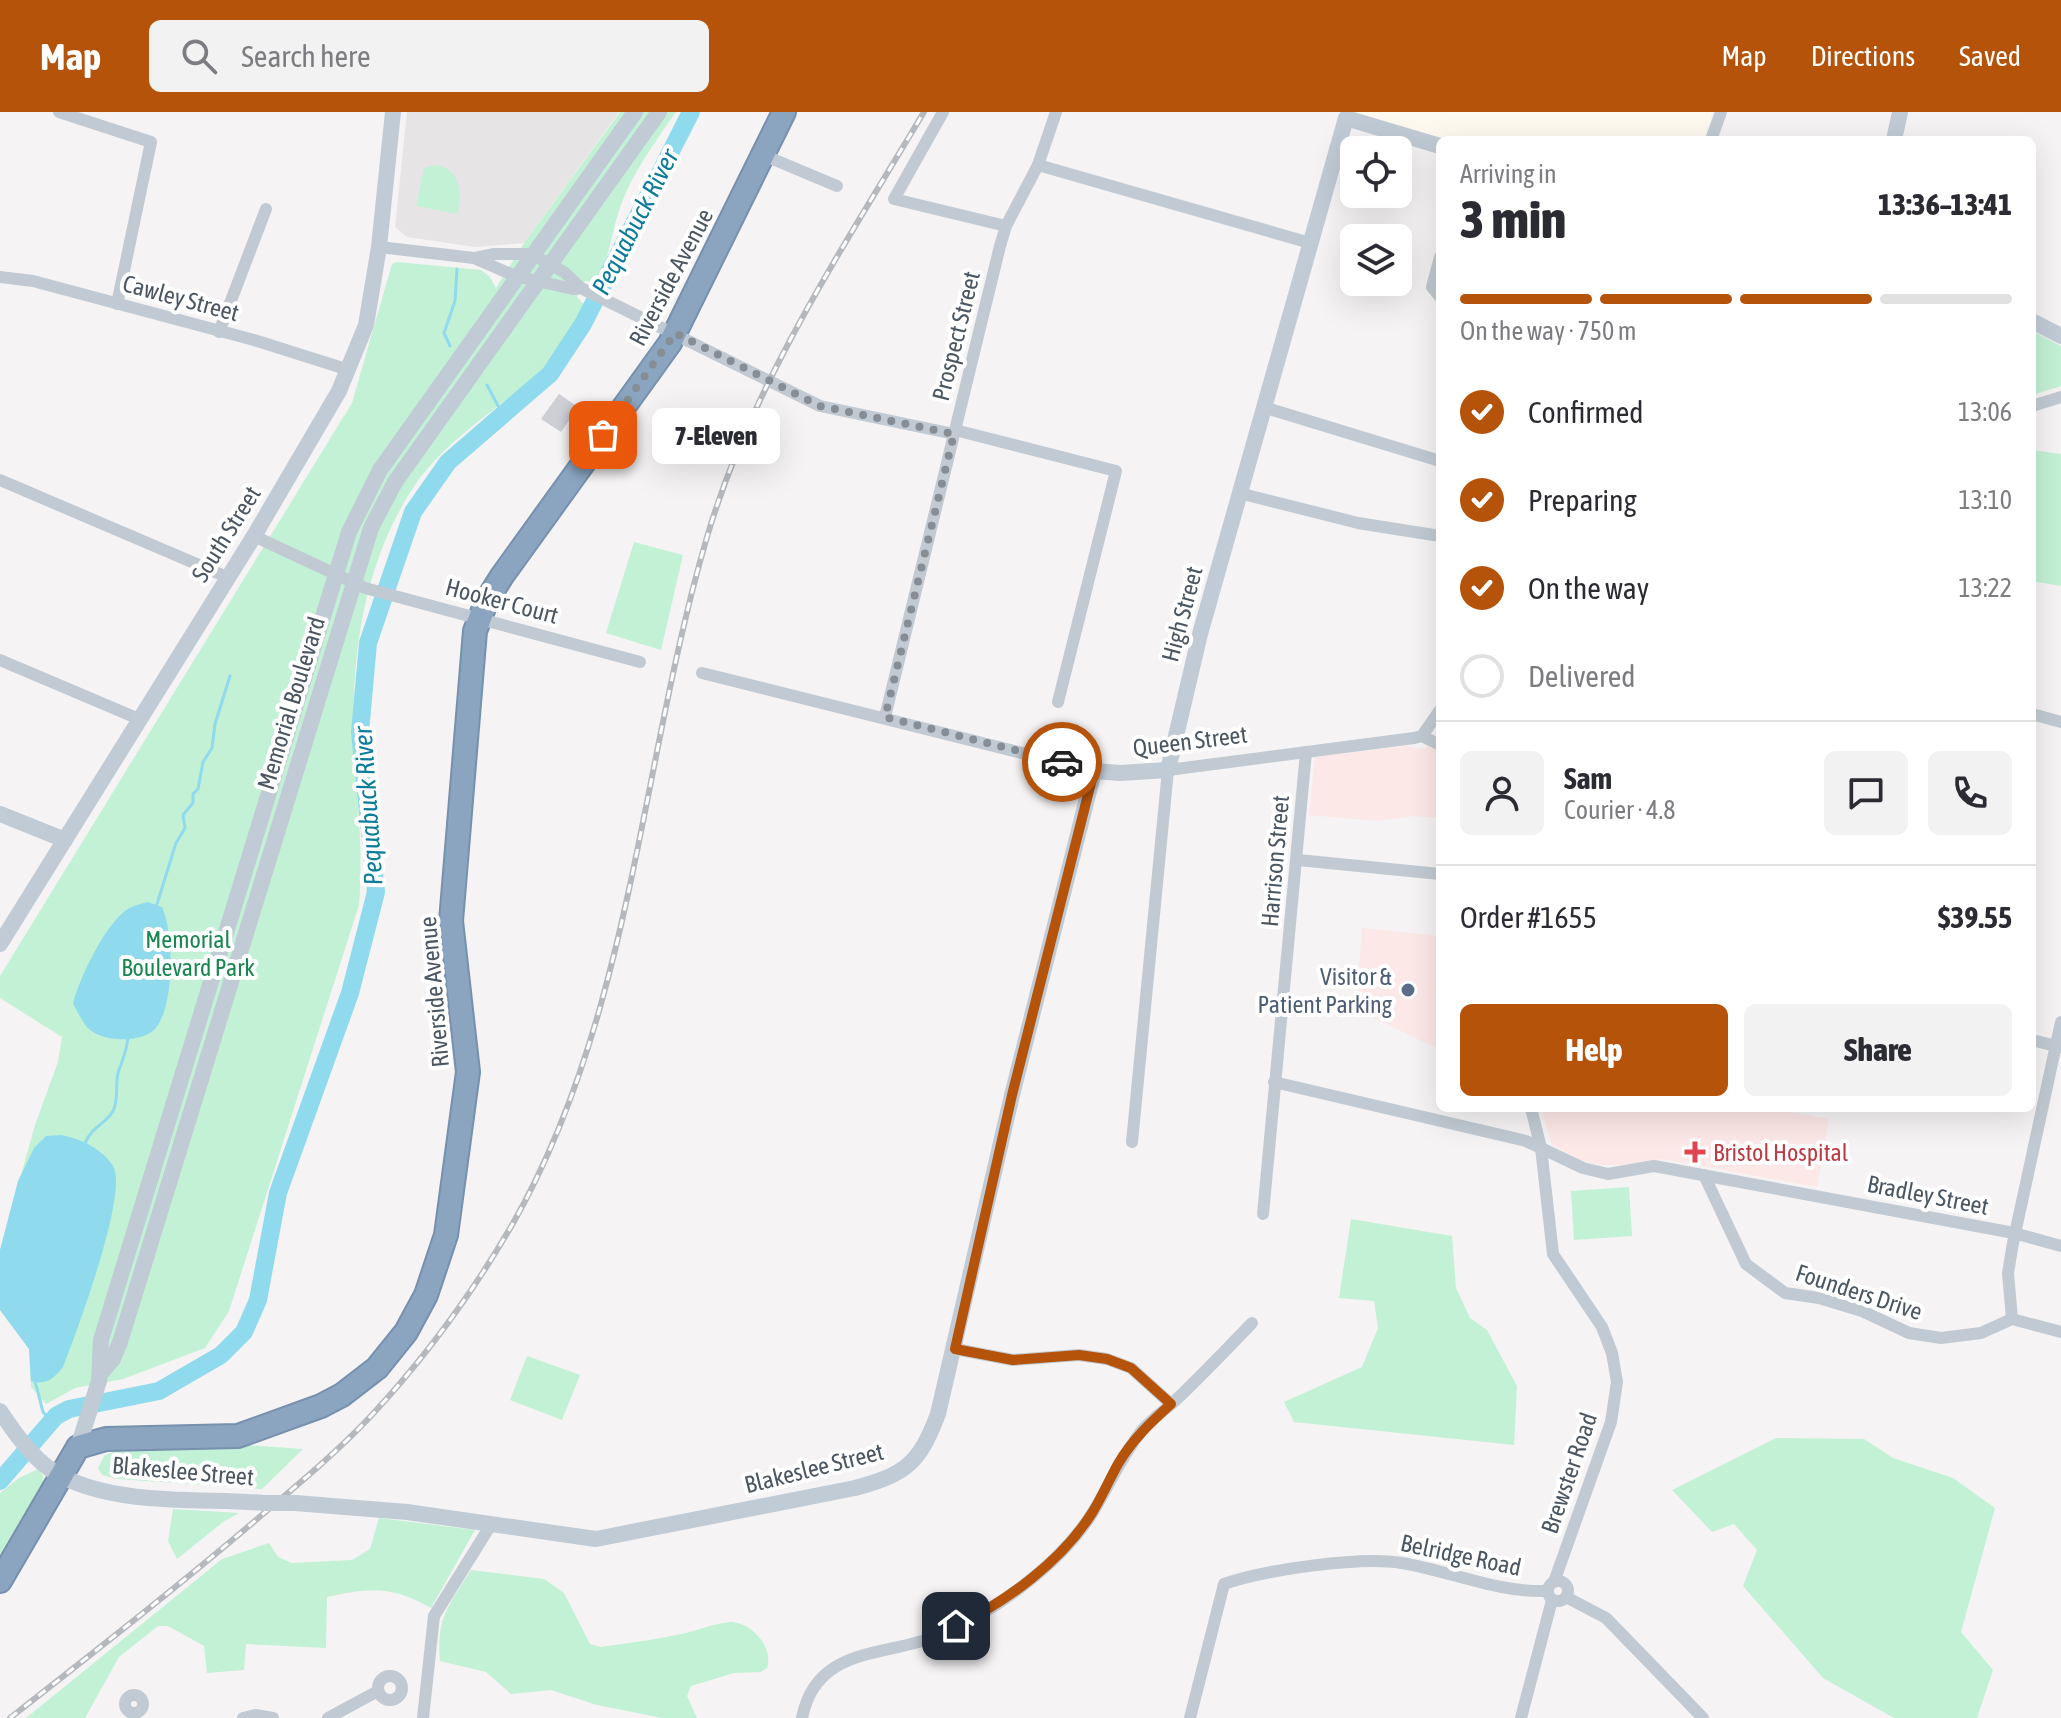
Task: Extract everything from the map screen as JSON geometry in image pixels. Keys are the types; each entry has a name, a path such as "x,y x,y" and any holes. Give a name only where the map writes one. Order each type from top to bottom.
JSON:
{"highway":[{"name":"Riverside Avenue","path":"78,1447 106,1439 238,1436 321,1406 342,1395 377,1368 406,1332 426,1295 446,1235 468,1072 451,921 471,665 480,617 502,576 675,333 784,112"},
{"path":"0,1581 78,1447"}],"main road":[{"name":"South Street","path":"0,944 333,404 366,325 379,247 393,112"},
{"name":"Memorial Boulevard","path":"78,1447 100,1377 101,1340 349,532 380,470 515,276 635,112"},
{"name":"Memorial Boulevard","path":"100,1377 120,1342 371,528 395,482 659,112"},
{"path":"1895,136 1900,112"},
{"path":"1347,115 1436,145"},
{"name":"High Street","path":"1168,770 1239,493 1347,115"},
{"path":"2036,323 2061,336"},
{"name":"Queen Street","path":"1094,771 1168,770"},
{"name":"Blakeslee Street","path":"63,1477 131,1495 371,1507 577,1537 613,1537 890,1478 910,1465 925,1448 938,1414 1012,1095 1094,771"},
{"path":"0,814 65,840"},
{"path":"0,1411 16,1436 42,1462 63,1477"}],"street":[{"path":"59,112 151,142 117,304"},
{"path":"943,112 894,199 1006,226"},
{"name":"Prospect Street","path":"885,717 1006,226 1038,165 1056,112"},
{"path":"1712,136 1721,112"},
{"path":"763,155 837,186"},
{"path":"1038,165 1310,243"},
{"path":"219,332 266,209"},
{"path":"379,247 474,258 515,276 573,289 581,288"},
{"path":"474,258 493,254 531,254 551,264 581,288 820,406 955,432 1116,471 1058,702"},
{"path":"1436,272 1432,287 1436,292"},
{"name":"Cawley Street","path":"0,277 33,281 302,353 349,370"},
{"path":"2036,405 2061,397"},
{"path":"1263,407 1436,460"},
{"path":"0,480 227,577"},
{"path":"1239,493 1358,523 1436,535"},
{"name":"Hooker Court","path":"254,536 370,590 640,662"},
{"path":"0,660 139,719"},
{"name":"Queen Street","path":"702,673 1094,771"},
{"path":"2036,715 2061,722"},
{"path":"1436,716 1422,736 1436,743"},
{"name":"Queen Street","path":"1168,770 1422,736"},
{"name":"Harrison Street","path":"1263,1214 1306,752"},
{"name":"High Street","path":"1132,1142 1168,770"},
{"path":"1298,860 1436,874"},
{"path":"2061,1022 2008,1273 2012,1319 2061,1332"},
{"path":"2036,1041 2058,1047"},
{"name":"Bradley Street","path":"1274,1082 1526,1141 1583,1168 1608,1174 1654,1166 2014,1233 2061,1246"},
{"name":"Brewster Road","path":"1521,1718 1551,1591 1611,1422 1617,1382 1612,1353 1602,1327 1553,1254 1541,1148 1532,1112"},
{"name":"Founders Drive","path":"1704,1175 1746,1264 1785,1293 1819,1298 1862,1311 1909,1333 1941,1338 1981,1333 2012,1319"},
{"path":"802,1718 815,1685 834,1666 856,1656 937,1636 1009,1597 1063,1548 1092,1514 1119,1462 1136,1438 1252,1323"},
{"path":"955,1349 1013,1360 1079,1355 1107,1359 1131,1368 1171,1404"},
{"path":"423,1718 434,1616 492,1523"},
{"name":"Belridge Road","path":"1190,1718 1224,1584 1245,1577 1356,1561 1398,1563 1518,1591 1551,1591 1561,1601 1566,1597"},
{"path":"1551,1591 1562,1582 1566,1586 1566,1597 1606,1618 1703,1718"},
{"path":"328,1718 378,1691 380,1681 387,1676 396,1678 402,1685 425,1685"},
{"path":"141,1709 151,1718"},
{"path":"243,1718 255,1715 273,1718"}],"shaded area":[{"path":"407,112 619,112 524,243 475,247 407,237 395,227"},
{"path":"1341,112 1713,112 1704,136 1436,136 1436,139"},
{"path":"1436,731 1436,818 1414,816 1377,821 1309,815 1315,757 1404,746 1425,749"},
{"name":"Visitor & Patient Parking","path":"1362,928 1436,936 1436,1048 1356,1009"},
{"name":"Bristol Hospital","path":"1542,1112 1790,1112 1829,1119 1817,1187 1663,1159 1602,1165 1580,1160 1552,1145"}],"green space":[{"name":"Memorial Boulevard Park","path":"620,112 676,112 630,185 596,283 585,281 577,297 584,305 544,368 457,439 428,468 400,509 378,560 363,614 355,670 359,905 229,1311 205,1348 123,1379 75,1388 46,1404 31,1387 29,1349 0,1310 0,1250 35,1125 58,1062 62,1037 0,998 0,976 352,403 392,264 481,270 490,277 496,288 524,243"},
{"path":"436,165 451,172 458,184 457,214 416,206 424,168"},
{"path":"2036,333 2061,346 2061,386 2036,394"},
{"path":"2036,451 2061,454 2061,586 2036,582"},
{"path":"634,542 683,555 661,650 606,633"},
{"path":"1629,1187 1632,1236 1574,1240 1571,1191"},
{"path":"1351,1219 1452,1236 1456,1288 1470,1318 1487,1330 1517,1386 1514,1445 1294,1422 1284,1402 1362,1367 1378,1328 1374,1301 1339,1298"},
{"path":"527,1356 580,1375 562,1420 510,1400"},
{"path":"1776,1438 1864,1439 1893,1458 1953,1478 1995,1508 1961,1632 1993,1670 1977,1718 1894,1718 1823,1678 1743,1586 1757,1550 1734,1524 1712,1532 1672,1490"},
{"path":"247,1445 303,1449 262,1489 117,1479 102,1475 98,1468 104,1456 137,1447 212,1449"},
{"path":"38,1469 44,1485 0,1558 0,1493 19,1478"},
{"path":"173,1509 239,1513 177,1559 168,1541"},
{"path":"379,1518 475,1530 431,1608 404,1595 380,1590 327,1597 326,1648 246,1644 244,1670 207,1673 204,1646 168,1626 158,1626 119,1657 85,1718 26,1718 222,1559 269,1543 278,1557 292,1563 352,1560 370,1549"},
{"path":"471,1570 544,1579 564,1593 590,1644 601,1647 671,1636 724,1623 738,1623 753,1631 764,1645 767,1668 761,1672 734,1673 691,1686 687,1696 697,1718 662,1718 597,1705 551,1690 511,1694 486,1672 440,1661 442,1623 450,1603"}],"water":[{"path":"148,902 162,907 169,934 169,987 162,1018 155,1029 141,1037 104,1037 90,1030 83,1021 73,1004 76,993 93,954 109,929 127,909"},
{"path":"61,1135 90,1145 109,1160 116,1181 114,1204 99,1264 63,1367 49,1380 37,1382 31,1381 29,1349 0,1310 0,1250 18,1181 34,1148 46,1136"}],"building":[{"path":"559,394 578,407 561,432 541,419"}],"waterway":[{"name":"Pequabuck River","path":"0,1481 56,1416 69,1409 159,1391 221,1355 244,1332 258,1300 278,1193 350,993 376,892 360,732 368,643 413,512 448,462 550,374 583,324 691,112"},
{"path":"450,346 444,333 455,301 457,269"},
{"path":"487,385 503,415"},
{"path":"157,904 176,843 185,828 183,815 193,803 203,762 212,748 215,724 230,676"},
{"path":"85,1143 113,1111 118,1073 128,1037"},
{"path":"35,1381 43,1412 51,1421"}],"railway":[{"path":"10,1718 226,1545 357,1431 446,1325 512,1225 552,1144 584,1061 609,975 684,623 726,480 748,425 802,318 924,112"}],"way so far":[{"path":"603,435 675,333 820,406 954,434 885,717 1062,762"}],"place":[{"name":"7-Eleven","path":"603,435"},
{"name":"Visitor & Patient Parking","path":"1408,990"},
{"name":"Bristol Hospital","path":"1695,1152"}],"route":[{"path":"956,1626 1009,1597 1063,1548 1092,1514 1119,1462 1145,1427 1171,1404 1131,1368 1107,1359 1079,1355 1013,1360 955,1349 1012,1095 1094,771 1062,762"}]}
